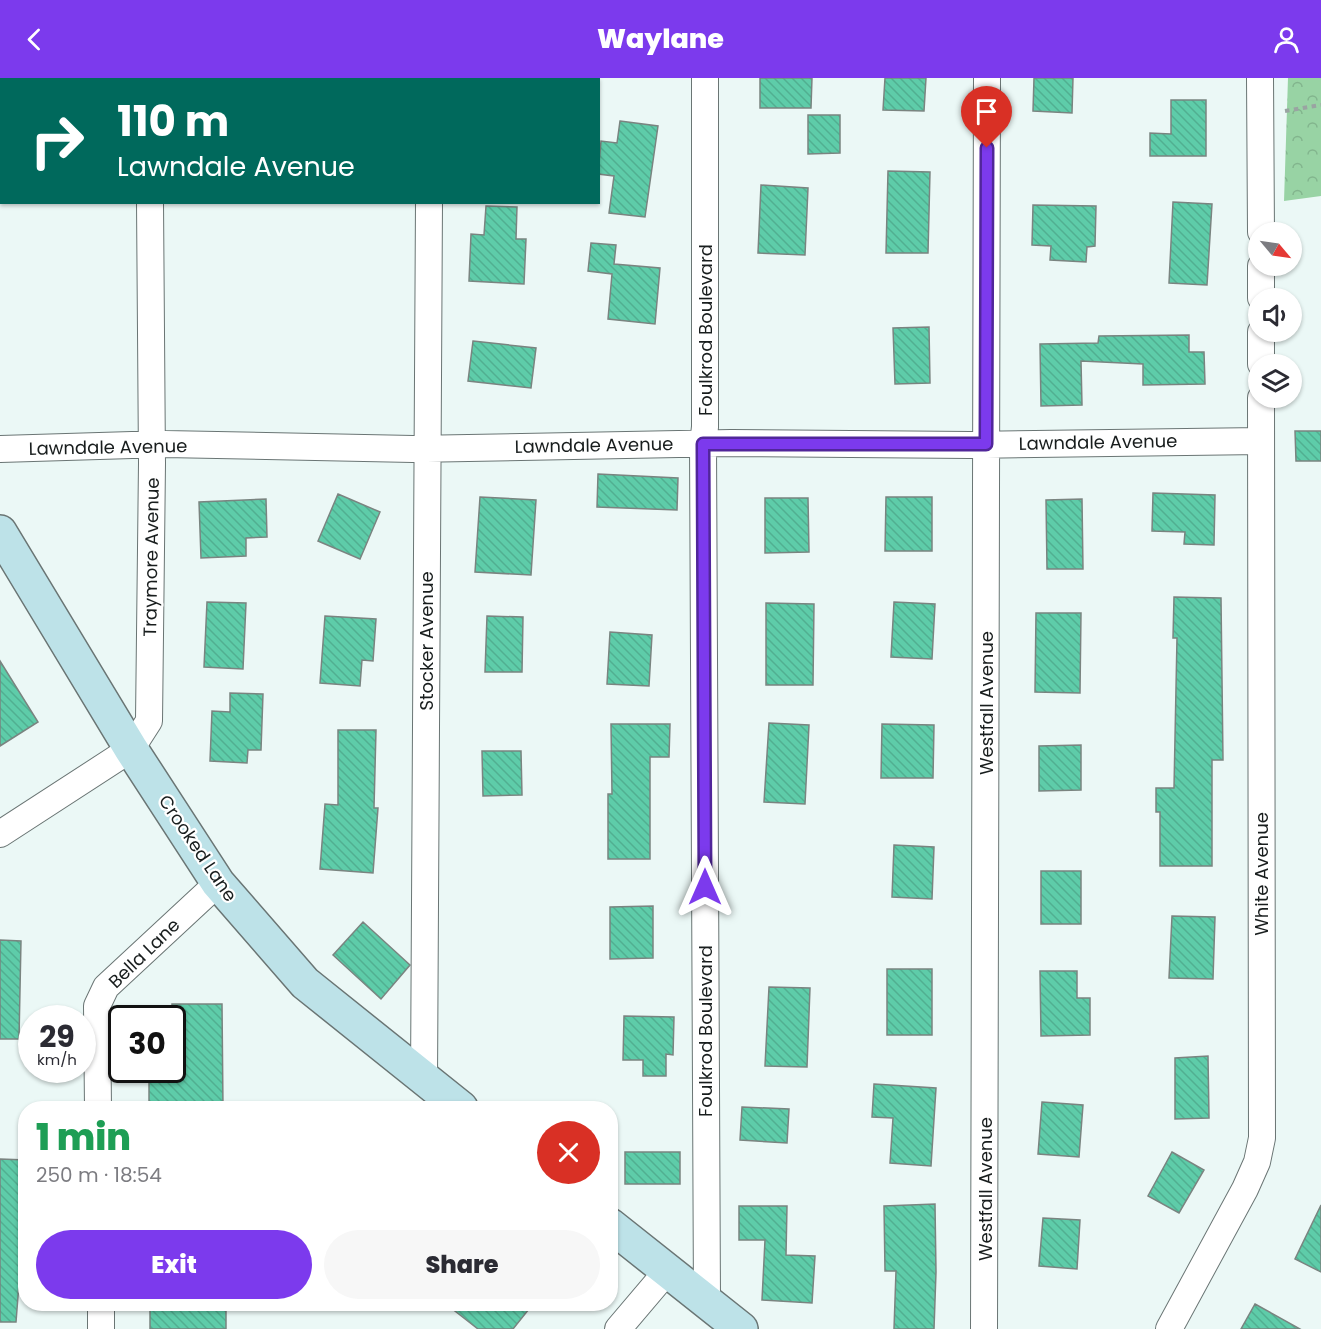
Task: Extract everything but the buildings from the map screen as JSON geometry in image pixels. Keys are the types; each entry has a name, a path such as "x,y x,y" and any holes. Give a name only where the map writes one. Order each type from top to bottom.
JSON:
{"street":[{"name":"Foulkrod Boulevard","path":"705,78 705,416 703,444 706,1301"},
{"name":"Westfall Avenue","path":"984,1329 987,78"},
{"path":"1260,78 1260,222"},
{"name":"Traymore Avenue","path":"0,834 131,749 149,721 150,204"},
{"name":"Stocker Avenue","path":"424,1080 429,204"},
{"name":"White Avenue","path":"1169,1329 1245,1189 1257,1162 1262,1138 1261,408"},
{"name":"Lawndale Avenue","path":"0,449 151,445 428,448 1261,441"},
{"name":"Crooked Lane","path":"0,532 131,749 218,883 305,983 452,1101"},
{"name":"Bella Lane","path":"98,1101 97,1006 106,987 218,883"},
{"path":"618,1232 741,1329"},
{"path":"618,1329 668,1270"},
{"path":"101,1311 101,1329"}],"path":[{"path":"1260,114 1321,105"}],"green space":[{"path":"1288,78 1321,78 1321,196 1284,201"}],"route":[{"path":"705,887 703,444 986,444 987,148"}]}
